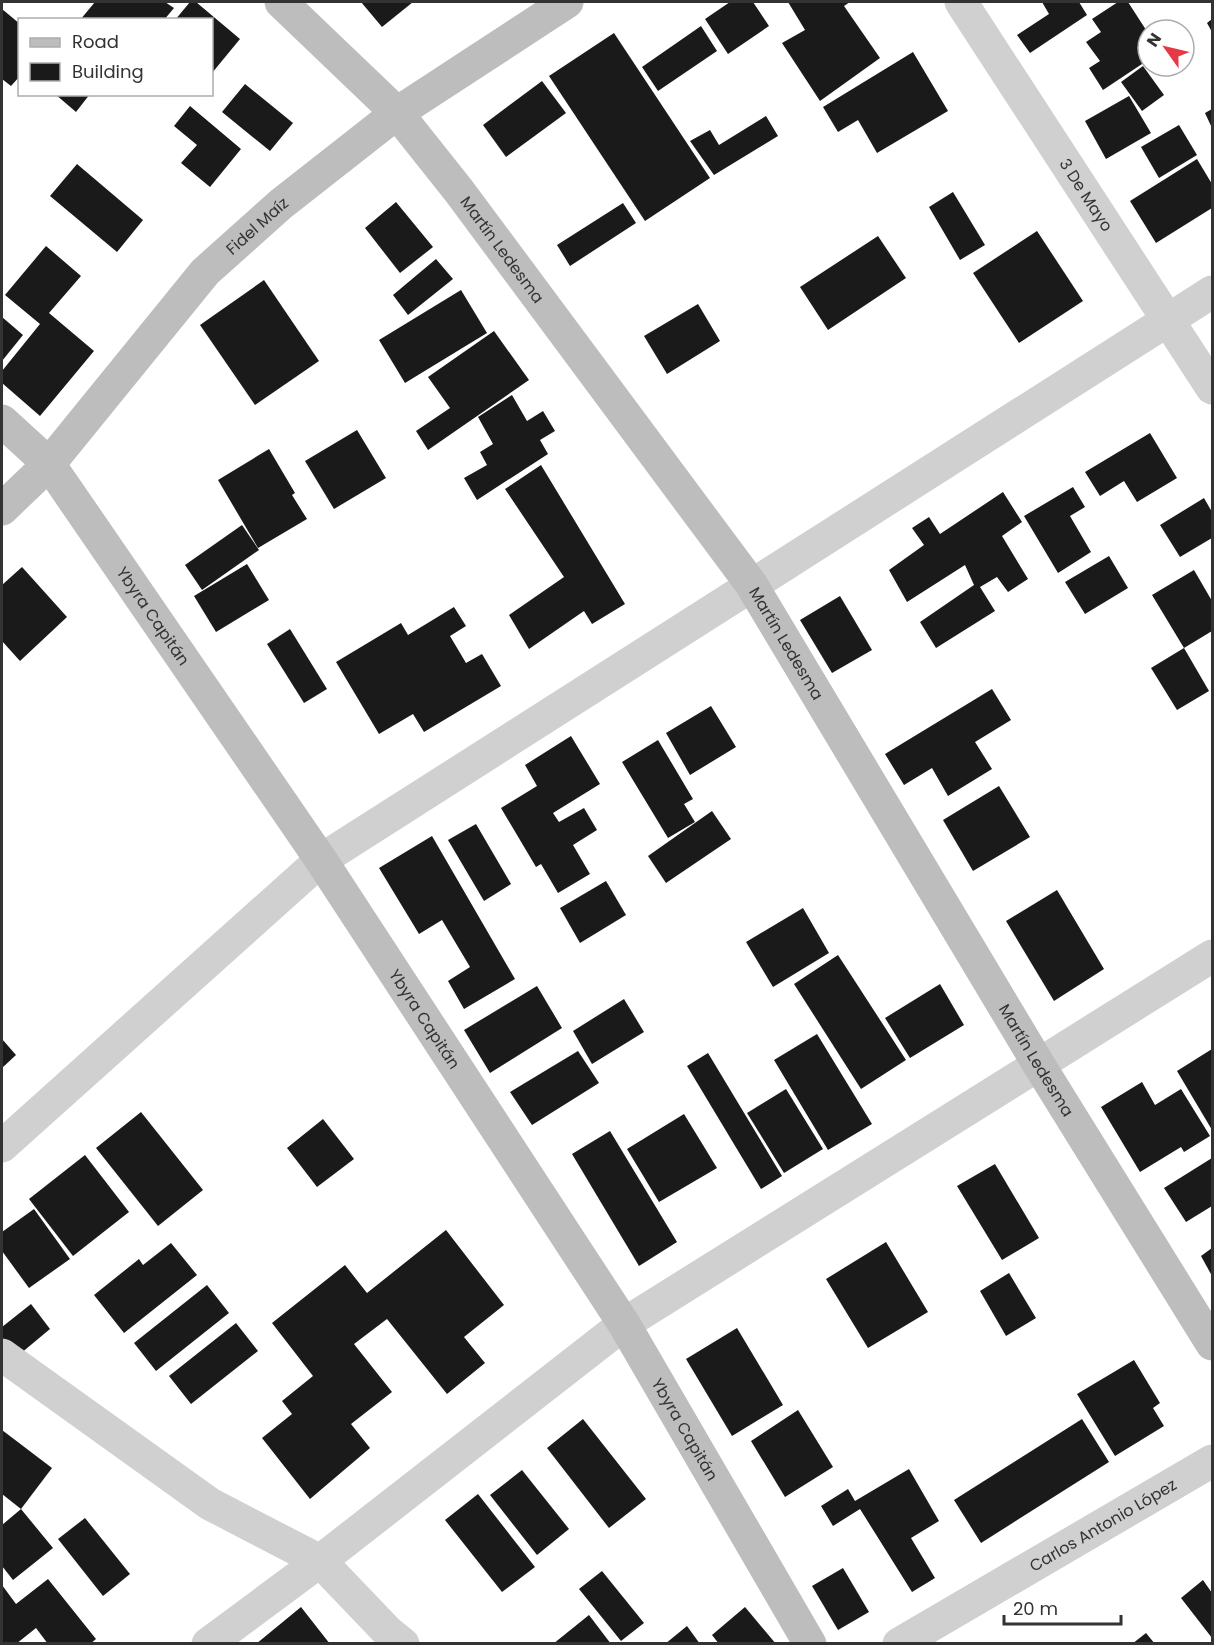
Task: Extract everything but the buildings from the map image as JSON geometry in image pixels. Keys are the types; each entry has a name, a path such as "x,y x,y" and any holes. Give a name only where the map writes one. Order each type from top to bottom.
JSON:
{"street":[{"name":"Martín Ledesma","path":"281,2 397,113 459,191 751,584 1039,1065 1212,1344"},
{"name":"Fidel Maíz","path":"2,509 49,464 205,272 281,204 397,113 567,2"},
{"name":"3 De Mayo","path":"961,2 1169,318 1212,388"},
{"path":"2,1146 321,860 1212,292"},
{"name":"Ybyra Capitán","path":"2,421 49,464 321,860 624,1324 810,1644"},
{"path":"208,1644 320,1561 624,1324 1212,956"},
{"path":"2,1355 210,1504 320,1561 403,1644"},
{"name":"Carlos Antonio López","path":"899,1644 1212,1461"}]}
